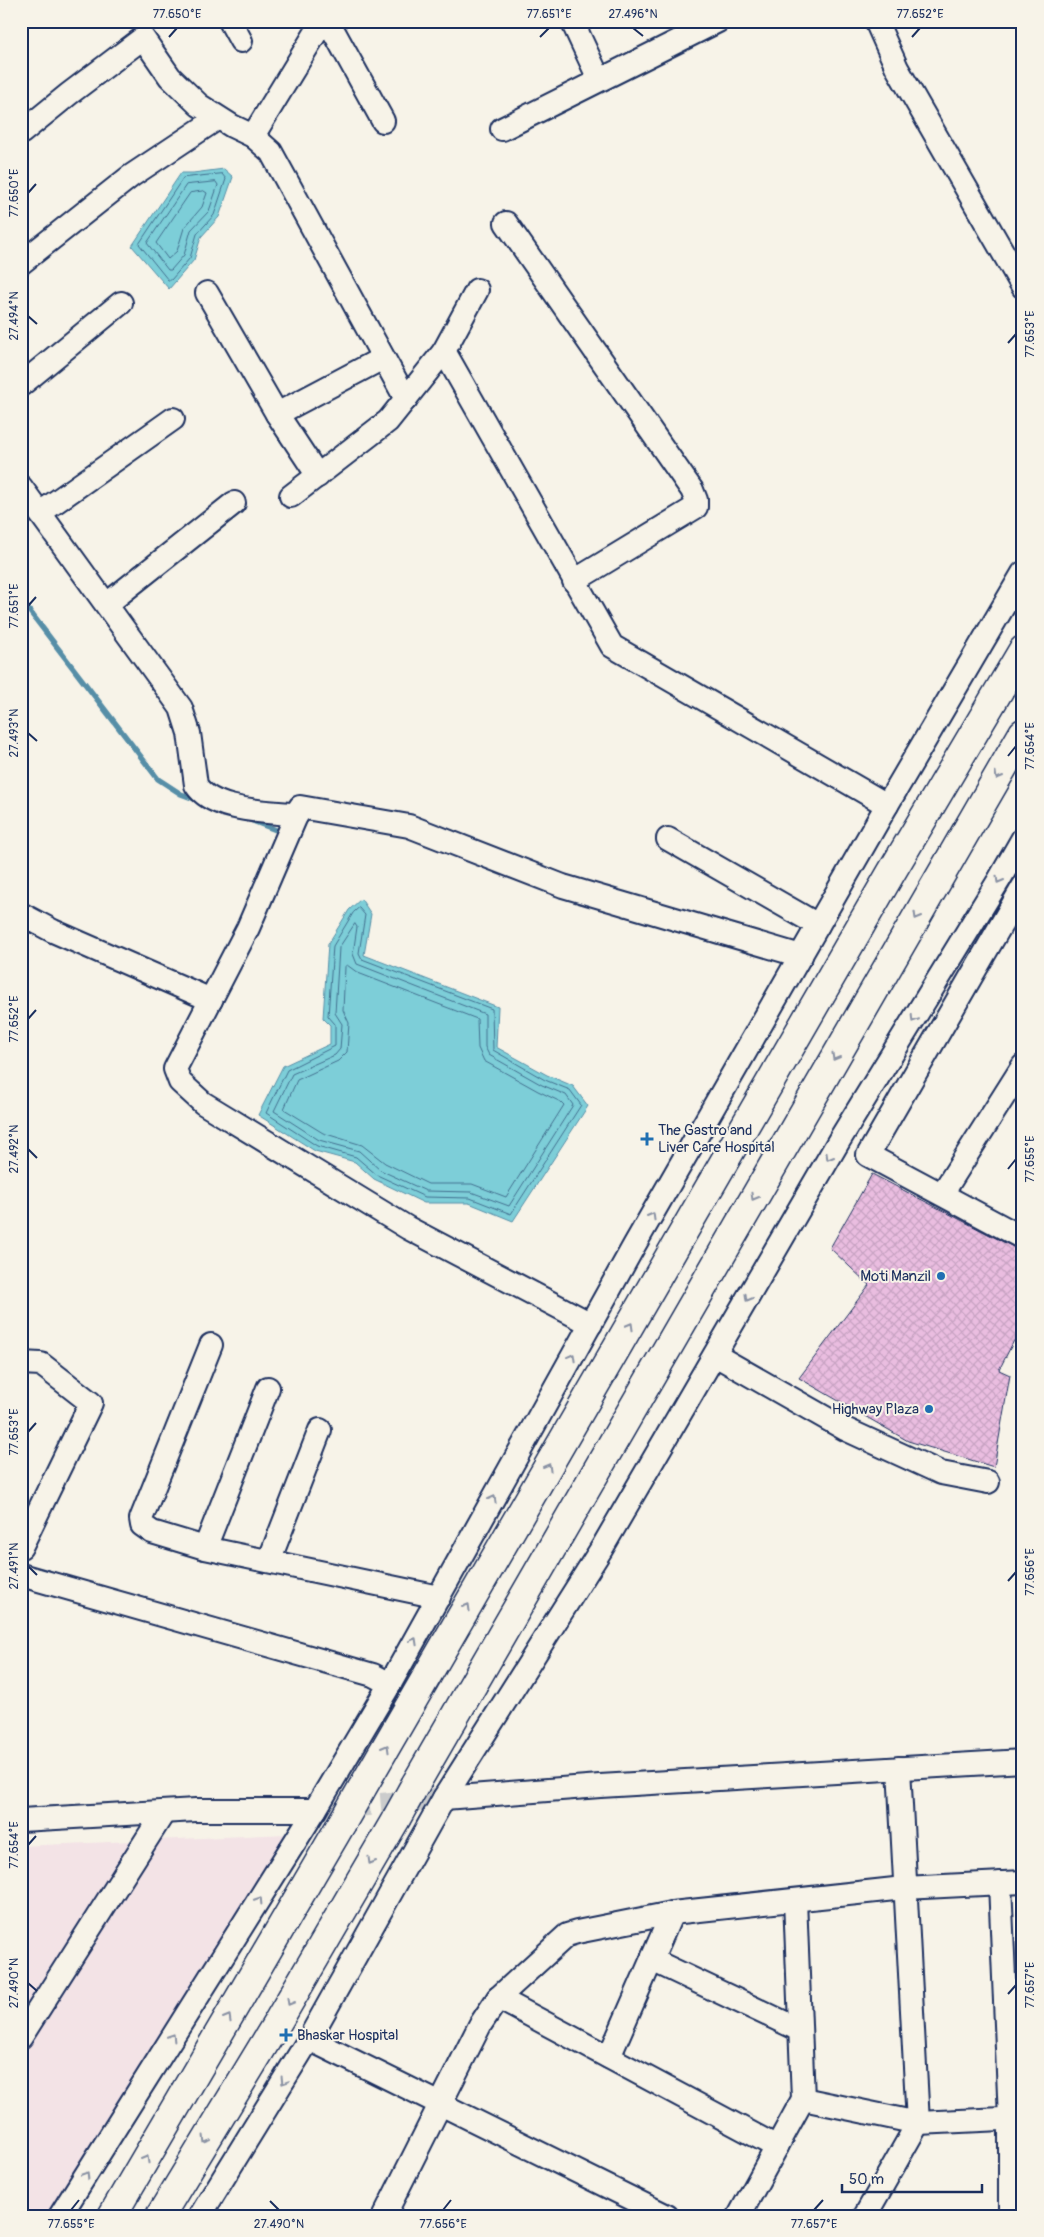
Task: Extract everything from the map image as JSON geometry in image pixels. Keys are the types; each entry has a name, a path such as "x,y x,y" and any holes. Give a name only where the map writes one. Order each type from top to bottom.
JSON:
{"highway":[{"path":"112,2216 342,1823 891,873 1023,650"},
{"path":"160,2216 277,2023 396,1819 1023,733"}],"street":[{"path":"230,21 241,41"},
{"path":"253,136 323,21"},
{"path":"328,21 383,121"},
{"path":"572,21 599,79"},
{"path":"502,129 718,21"},
{"path":"876,21 897,68 1023,287"},
{"path":"21,134 69,94 143,38 170,77 199,105 218,118 253,136 271,152 406,399"},
{"path":"21,263 131,176 218,118"},
{"path":"506,223 692,490 696,500 696,507 574,581"},
{"path":"291,496 388,421 444,351 477,290"},
{"path":"207,294 277,414 318,476"},
{"path":"21,385 121,303"},
{"path":"444,351 612,646 887,805"},
{"path":"277,414 383,358"},
{"path":"40,513 173,419"},
{"path":"21,487 181,708 189,733 196,786 200,792 220,804 297,815"},
{"path":"107,604 234,503"},
{"path":"60,2216 315,1810 390,1684 591,1324 887,805 1023,573"},
{"path":"591,1324 408,1228 203,1103 180,1082 175,1069 248,928 300,807 409,826 563,886 801,956"},
{"path":"200,2216 309,2039 444,1798 602,1548 840,1139 1023,838"},
{"path":"668,839 818,926"},
{"path":"1023,887 868,1154 1023,1238"},
{"path":"21,914 53,931 211,1000"},
{"path":"942,1194 1023,1066"},
{"path":"211,1345 141,1520 142,1525 152,1532 205,1548 439,1597"},
{"path":"715,1355 845,1429 941,1473 988,1482"},
{"path":"21,1364 41,1364 90,1403 21,1547"},
{"path":"205,1548 268,1388"},
{"path":"269,1561 320,1430"},
{"path":"21,1575 373,1676 390,1684"},
{"path":"444,1798 600,1786 1023,1761"},
{"path":"865,2216 918,2123 899,1768"},
{"path":"21,1820 164,1812 315,1810"},
{"path":"21,2037 164,1812"},
{"path":"384,2216 480,2025 498,1998 567,1935 672,1913 904,1888 1023,1882"},
{"path":"1000,1883 1014,2025 1016,2119 1012,2216 1023,2216"},
{"path":"739,2216 803,2099 795,1900"},
{"path":"609,2057 672,1913"},
{"path":"652,1960 800,2030"},
{"path":"498,1998 777,2146"},
{"path":"309,2039 667,2216"},
{"path":"803,2099 918,2123 1016,2119"}],"shaded area":[{"path":"287,1834 57,2216 21,2216 21,1846"}],"water":[{"path":"224,169 233,177 219,217 201,237 194,260 169,289 132,246 181,173"},
{"path":"361,899 371,914 364,955 498,1007 496,1047 547,1075 573,1086 588,1106 513,1221 469,1203 424,1203 374,1179 355,1162 315,1151 258,1115 283,1066 330,1044 330,1025 323,1018 328,944 349,910"}],"building":[{"path":"872,1174 1023,1252 1023,1323 999,1370 1010,1375 994,1467 908,1441 799,1378 869,1285 830,1248"}],"waterway":[{"path":"21,600 158,779 181,794 200,801"},
{"path":"248,819 276,830"}],"tunnel":[{"path":"315,1810 444,1798"}],"place":[{"name":"The Gastro and Liver Care Hospital","path":"647,1139"},
{"name":"Moti Manzil","path":"941,1276"},
{"name":"Highway Plaza","path":"929,1409"},
{"name":"Bhaskar Hospital","path":"286,2035"}]}
